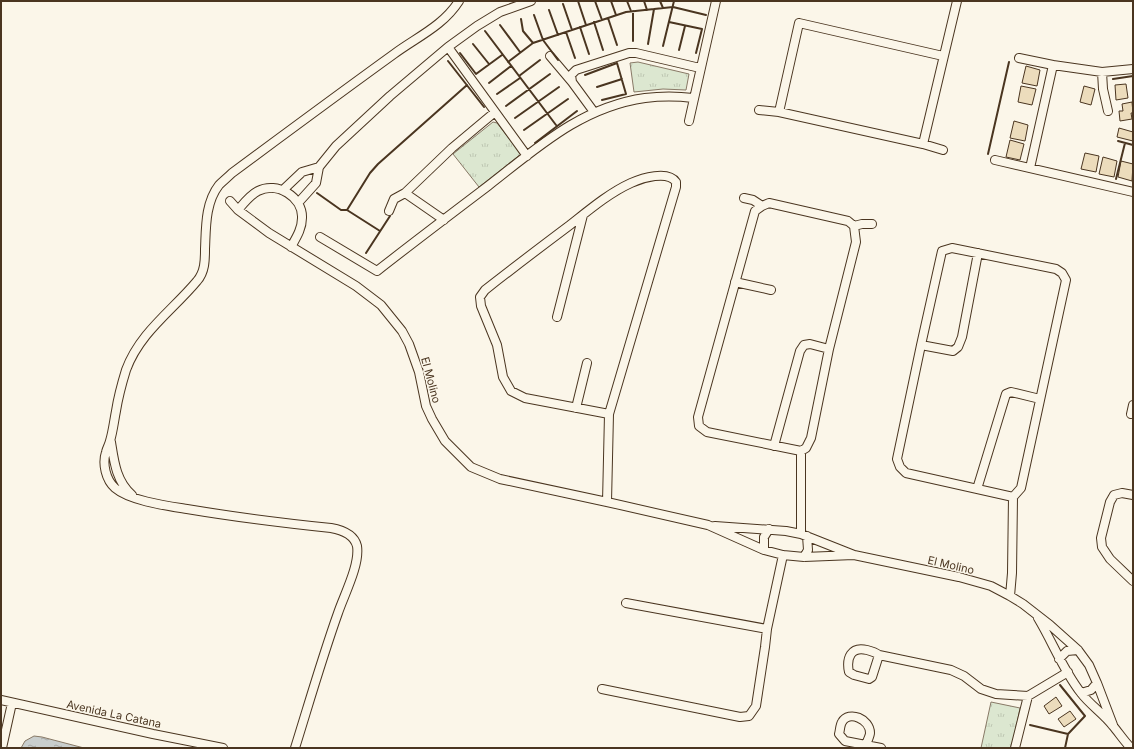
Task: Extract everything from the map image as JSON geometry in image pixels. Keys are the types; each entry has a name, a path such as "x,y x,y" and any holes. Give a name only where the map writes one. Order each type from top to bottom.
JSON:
{"street":[{"path":"294,748 338,613 358,560 355,541 343,530 210,513 166,506 135,497 125,488 118,475 110,441 116,410 127,370 134,353 157,323 198,280 204,266 208,211 219,186 232,173 395,53 426,34 452,12 459,1"},
{"path":"298,203 316,183 319,167 336,146 390,96 448,47 477,26 500,12 531,1"},
{"path":"689,121 716,1"},
{"path":"923,144 957,1"},
{"path":"778,112 799,24 943,56"},
{"path":"448,47 527,156"},
{"path":"572,82 571,75 576,70 628,53 636,53 700,68"},
{"path":"550,56 572,82 594,112"},
{"path":"1019,58 1053,65 1102,72 1133,69"},
{"path":"1030,168 1053,65"},
{"path":"1102,72 1103,90 1108,111"},
{"path":"320,237 378,271 559,131 594,112 615,104 659,96 693,98"},
{"path":"759,110 778,112 923,144 943,150"},
{"path":"389,211 394,199 405,193 452,148 495,112"},
{"path":"995,160 1133,192"},
{"path":"283,190 302,172 319,167"},
{"path":"607,502 609,414 676,182 674,178 663,175 632,182 606,198 485,290 480,297 481,306 497,345 503,377 511,391 525,398 609,414"},
{"path":"238,210 250,196 257,191 273,188 283,190 298,203 302,212 302,225 291,247"},
{"path":"405,193 444,220"},
{"path":"744,198 753,200 762,206"},
{"name":"El Molino","path":"230,201 238,210 269,233 356,286 381,305 394,320 409,344 426,406 432,419 445,441 465,462 482,472 500,479 708,525 786,531 804,535 854,555 959,577 991,586 1023,604 1050,625 1078,650 1089,665 1113,725"},
{"path":"769,203 848,221 854,226 856,242 829,349 811,438 806,448 801,451 707,432 699,426 698,417 755,211 762,206 769,203"},
{"path":"557,317 583,215"},
{"path":"854,226 872,224"},
{"path":"1010,596 1012,572 1013,497 1021,488 1066,280 1056,269 952,248 942,251 897,459 900,467 906,473 1013,497"},
{"path":"921,345 953,351 958,347 962,337 978,253"},
{"path":"735,282 771,290"},
{"path":"774,446 800,351 804,345 810,344 829,349"},
{"path":"576,408 587,363"},
{"path":"977,489 1006,394 1011,392 1040,399"},
{"path":"1131,414 1133,405"},
{"path":"801,451 804,535 808,550 804,557"},
{"path":"1133,495 1122,493 1114,495 1110,502 1101,538 1102,547 1110,559 1133,581"},
{"name":"El Molino","path":"708,525 764,550 783,555 804,557 854,555"},
{"path":"764,550 764,537 769,529"},
{"path":"602,689 740,717 749,716 756,706 767,629 783,555"},
{"path":"626,603 767,629"},
{"name":"El Molino","path":"1035,614 1048,635 1059,659 1081,694 1113,725 1131,748"},
{"path":"1059,659 1067,651 1078,650"},
{"path":"879,655 951,670 964,676 981,689 996,694 1028,696 1068,672"},
{"path":"1081,694 1091,690 1097,683"},
{"path":"1015,748 1028,696"},
{"name":"Avenida La Catana","path":"1,700 222,748"},
{"path":"2,748 12,703"},
{"path":"866,745 881,748"}],"green space":[{"path":"638,62 689,74 686,90 663,89 634,92 630,63"},
{"path":"493,122 497,123 521,154 479,187 453,154"},
{"path":"991,702 1020,708 1012,748 981,748"}],"water":[{"path":"34,736 84,748 21,748 25,741"}],"building":[{"path":"1026,66 1040,70 1037,86 1022,83"},
{"path":"1126,84 1128,98 1116,100 1115,85"},
{"path":"1021,86 1036,89 1032,105 1018,102"},
{"path":"1084,86 1095,89 1091,105 1080,102"},
{"path":"1132,102 1132,119 1120,121 1119,111 1123,111 1122,104"},
{"path":"1014,121 1028,125 1025,141 1010,138"},
{"path":"1119,128 1133,132 1133,141 1117,137"},
{"path":"1010,140 1024,144 1020,160 1006,157"},
{"path":"1085,153 1099,156 1096,172 1081,169"},
{"path":"1103,157 1117,161 1114,177 1099,174"},
{"path":"1121,161 1133,164 1132,181 1118,177"},
{"path":"1056,697 1062,706 1049,714 1044,706"},
{"path":"1070,711 1076,719 1064,727 1058,719"}],"wall":[{"path":"578,1 586,25"},
{"path":"595,1 602,20"},
{"path":"611,1 616,15"},
{"path":"627,1 631,11"},
{"path":"644,1 647,10"},
{"path":"660,1 663,8"},
{"path":"663,46 674,1"},
{"path":"563,4 572,30"},
{"path":"508,62 533,43 626,12 673,7 706,15"},
{"path":"648,44 654,9"},
{"path":"549,10 558,35"},
{"path":"633,11 633,41"},
{"path":"534,15 543,40 558,60"},
{"path":"608,18 617,45"},
{"path":"521,19 523,31 533,43"},
{"path":"594,22 603,50"},
{"path":"669,22 702,29 696,53"},
{"path":"500,25 520,52"},
{"path":"679,50 685,26"},
{"path":"580,27 589,54"},
{"path":"485,31 556,125"},
{"path":"566,32 575,58"},
{"path":"473,44 489,64"},
{"path":"460,53 476,74 502,55"},
{"path":"519,76 540,60"},
{"path":"448,61 484,107"},
{"path":"988,154 1009,62"},
{"path":"585,75 617,63 626,94 602,100"},
{"path":"489,83 511,66"},
{"path":"506,106 550,74"},
{"path":"1113,79 1133,76"},
{"path":"497,94 520,78"},
{"path":"597,87 622,79"},
{"path":"347,210 370,173 378,164 467,85"},
{"path":"515,118 559,87"},
{"path":"524,130 568,99"},
{"path":"535,143 577,111"},
{"path":"1118,141 1133,145"},
{"path":"1116,179 1125,143"},
{"path":"317,193 341,210 347,210 380,231"},
{"path":"366,253 390,216"},
{"path":"1060,685 1085,716 1068,734 1065,748"},
{"path":"1030,725 1068,734"}]}
